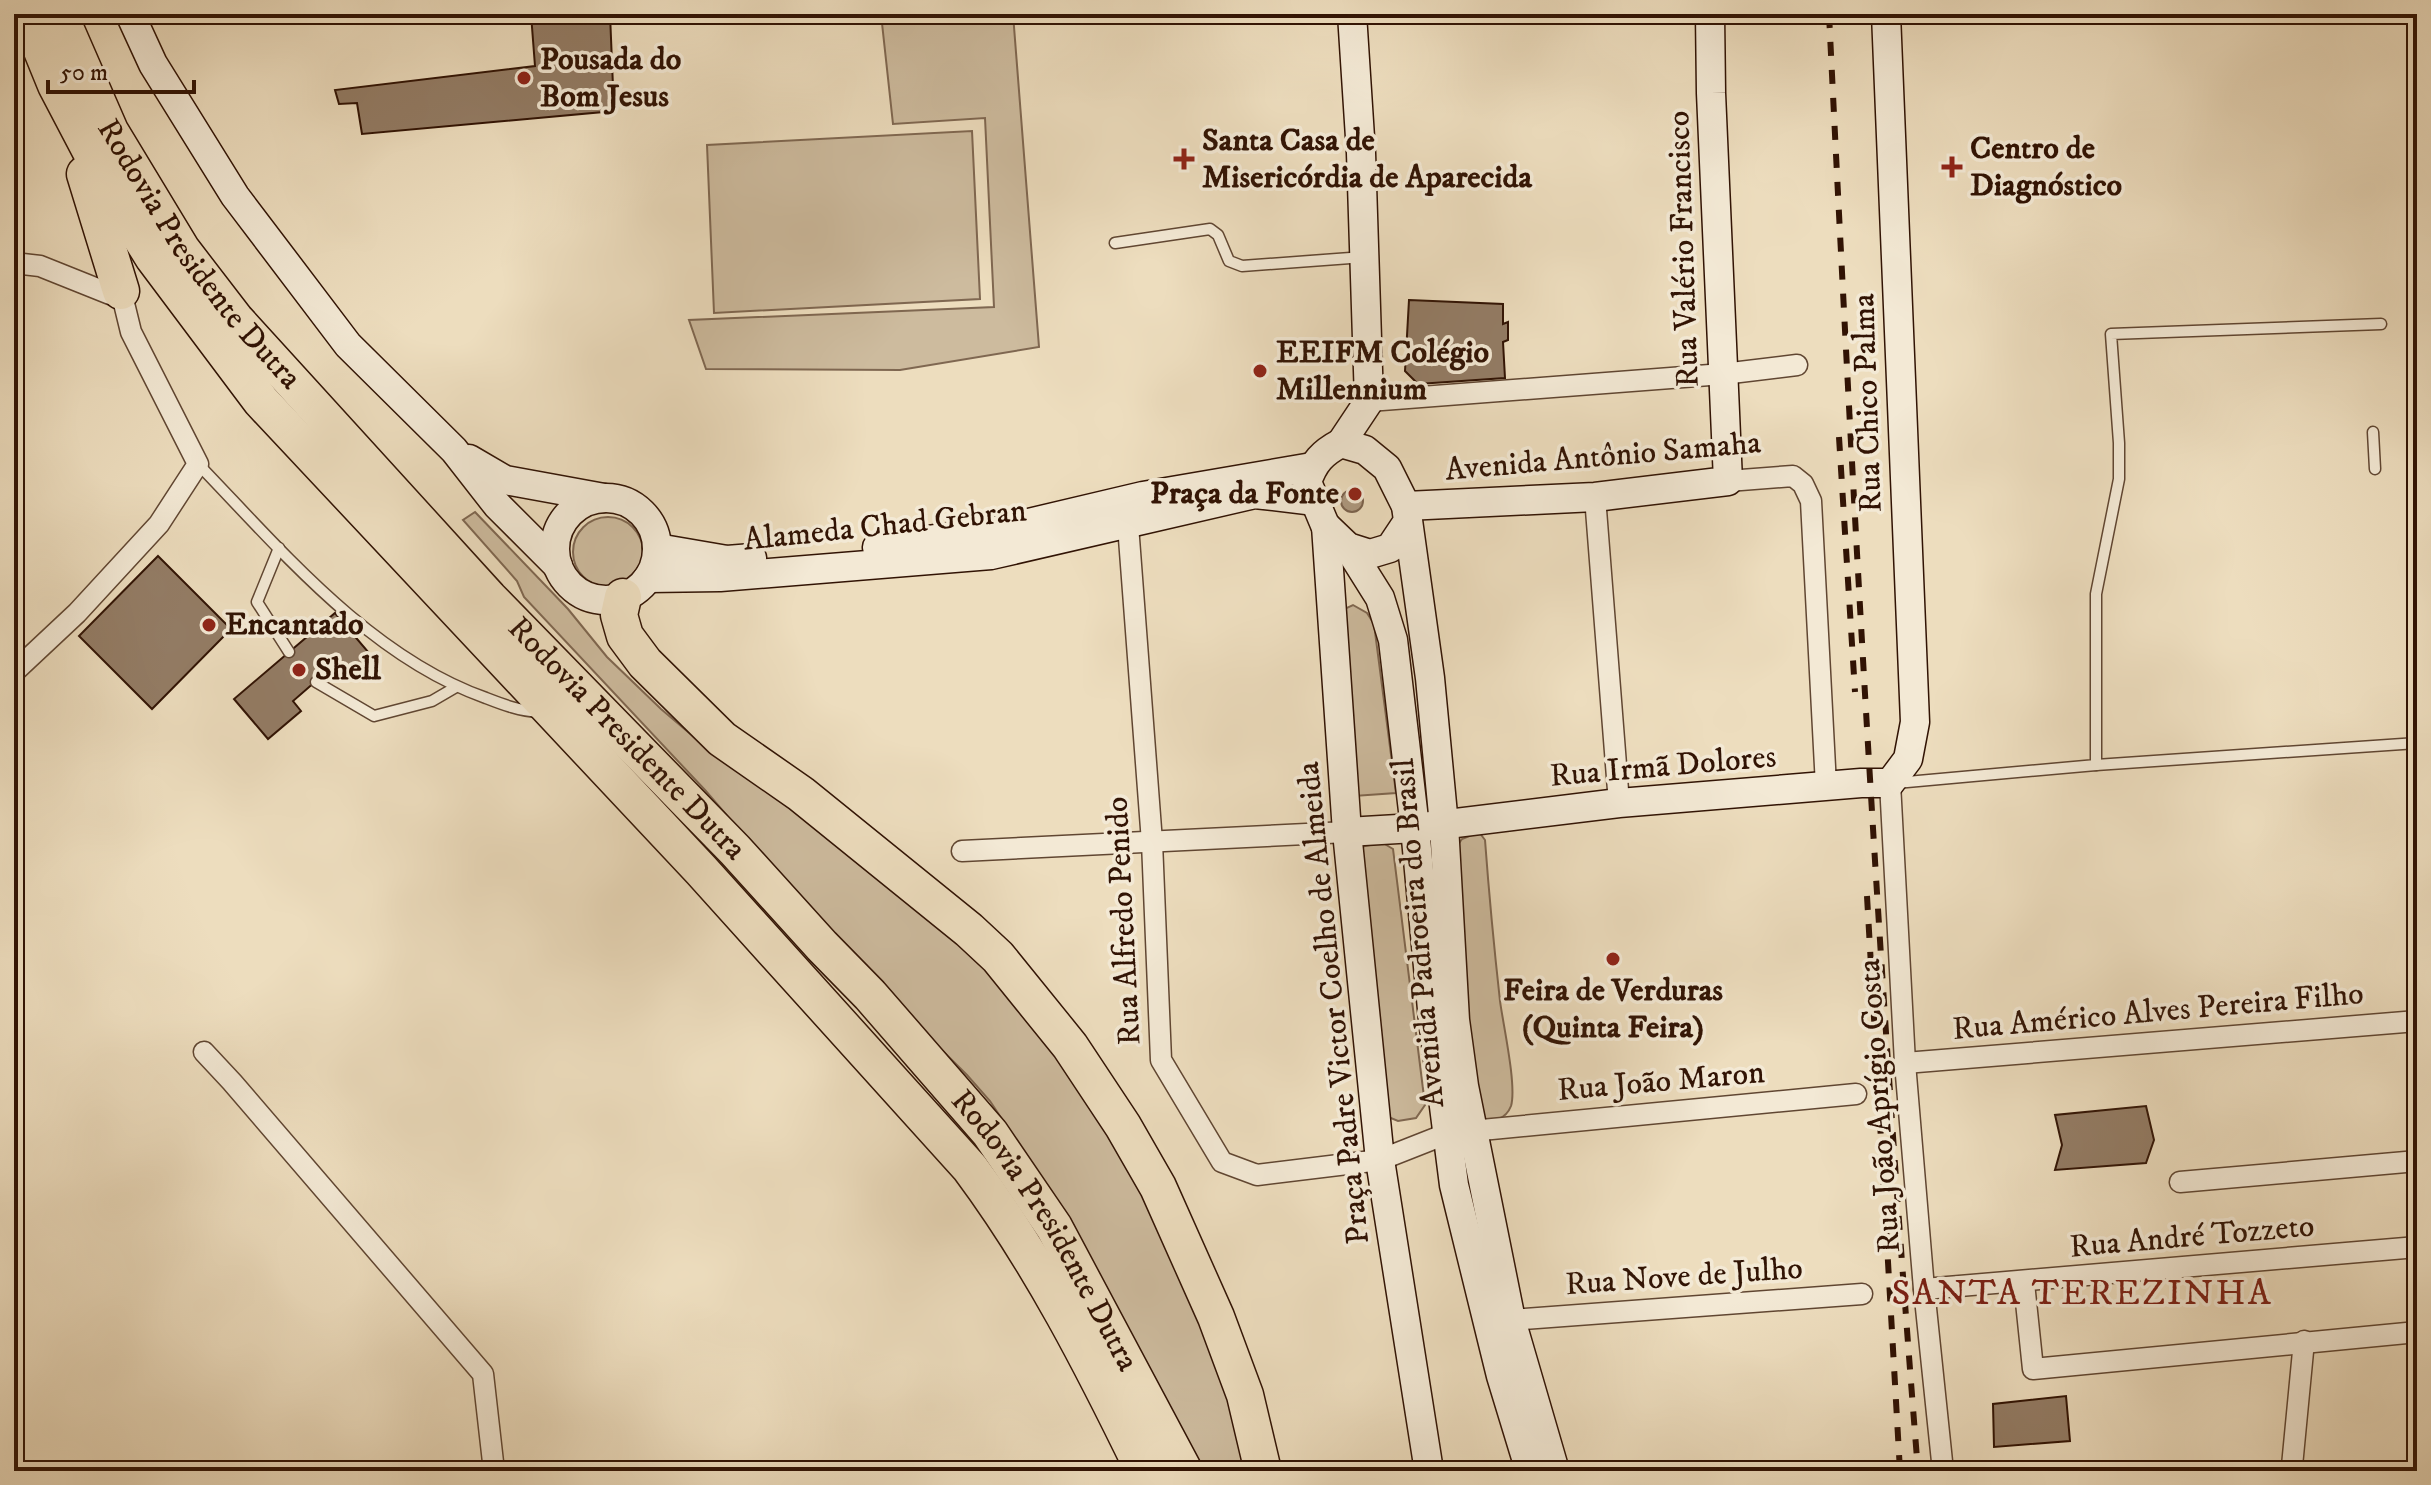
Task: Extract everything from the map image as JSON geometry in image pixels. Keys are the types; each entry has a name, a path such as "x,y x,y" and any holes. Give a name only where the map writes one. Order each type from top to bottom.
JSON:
{"highway":[{"name":"Rodovia Presidente Dutra","path":"27,14 56,85 110,188 153,257 261,401 701,870 970,1168 1007,1218 1094,1369 1144,1471"},
{"name":"Rodovia Presidente Dutra","path":"59,14 77,60 117,143 182,250 235,319 489,598 735,850 870,995 990,1133 1054,1227 1184,1471"},
{"path":"56,85 121,291"},
{"path":"636,588 619,615 625,636 645,663 722,739 801,794 969,930 998,957 1070,1046 1123,1126 1158,1187 1216,1317 1245,1395 1263,1471"}],"street":[{"path":"130,14 153,64 235,196 348,345 454,450 497,505 558,566 566,580 577,591 592,598 608,600 636,588 655,564 657,548 654,532 647,518 635,507 621,500 505,480 454,450"},
{"path":"1341,443 1365,450 1387,468 1406,515 1390,548 1370,554 1348,547 1320,514 1307,482 1312,467 1324,452 1341,443 1369,401 1352,14"},
{"name":"Rua Valério Francisco","path":"1710,14 1728,481"},
{"name":"Rua Chico Palma","path":"1886,14 1915,722 1908,759 1890,783"},
{"path":"14,263 40,266 110,294 121,291 131,332 198,464 159,524 77,613 14,672"},
{"path":"1369,401 1723,374 1797,365"},
{"name":"Alameda Chad Gebran","path":"657,548 727,560 991,555 1031,534 1312,467"},
{"name":"Avenida Antônio Samaha","path":"1406,515 1793,476 1803,484 1811,501 1826,786"},
{"name":"Alameda Chad Gebran","path":"1127,512 1255,494 1320,514"},
{"path":"1595,497 1619,803"},
{"path":"558,566 555,551 557,535 564,521 575,509 589,501 605,498"},
{"name":"Rua Alfredo Penido","path":"1127,512 1152,842 1161,1060 1222,1162 1257,1175 1380,1160"},
{"name":"Praça Padre Victor Coelho de Almeida","path":"1320,514 1347,832 1380,1160 1429,1471"},
{"name":"Avenida Padroeira do Brasil","path":"1406,515 1430,678 1444,825 1463,1227 1501,1376 1530,1471"},
{"name":"Avenida Padroeira do Brasil","path":"1348,547 1380,598 1393,640 1415,828 1459,1132 1555,1471"},
{"name":"Alameda Chad Gebran","path":"636,588 833,560"},
{"name":"Rua Irmã Dolores","path":"1347,832 1444,825 1619,803 1890,783"},
{"name":"Rua João Aprígio Costa","path":"1890,783 1905,1063 1943,1471"},
{"path":"962,851 1347,832"},
{"name":"Rua Américo Alves Pereira Filho","path":"1905,1063 2417,1021"},
{"path":"204,1052 483,1374 494,1471"},
{"name":"Rua João Maron","path":"1380,1160 1459,1132 1856,1094"},
{"path":"2180,1182 2417,1161"},
{"name":"Rua André Tozzeto","path":"1924,1289 2024,1283 2417,1247"},
{"path":"2024,1283 2033,1369 2417,1332"},
{"name":"Rua Nove de Julho","path":"1511,1320 1862,1294"},
{"path":"2292,1466 2304,1341"}],"lane":[{"path":"1115,243 1210,229 1218,235 1229,261 1242,266 1365,257"},
{"path":"2096,765 2096,594 2119,479 2111,334 2381,324"},
{"path":"2373,432 2375,469"},
{"path":"198,464 312,582 380,641 456,687 521,711 552,712"},
{"path":"279,548 257,602 289,652"},
{"path":"316,682 374,716 432,701 456,687"},
{"path":"1890,783 2417,743"}],"shaded area":[{"path":"881,14 1013,14 1039,347 900,370 706,369 689,320 994,307 985,118 893,124"},
{"path":"972,131 980,299 714,313 707,145"},
{"path":"1352,490 1360,493 1363,501 1360,509 1352,512 1344,509 1341,501 1344,493"},
{"path":"475,512 568,609 607,657 661,709 701,743 952,927 1087,1079 1206,1327 1252,1471 1204,1471 1134,1349 1051,1193 990,1101 854,963 705,790 524,597 517,581 463,520"},
{"path":"608,517 633,527 643,552 633,577 608,587 583,577 573,552 583,527"},
{"path":"1353,605 1367,613 1374,624 1396,793 1354,796 1342,610"},
{"path":"1479,832 1485,840 1500,1001 1512,1084 1509,1110 1499,1119 1490,1120 1481,1119 1475,1095 1455,849 1462,839"},
{"path":"1383,843 1393,849 1425,1105 1416,1118 1398,1121 1386,1116 1357,858 1364,846"}],"building":[{"name":"Pousada do Bom Jesus","path":"531,14 610,14 614,111 362,134 357,103 339,104 335,90 535,66"},
{"path":"1775,14 1805,14 1805,20 1776,21"},
{"path":"1409,300 1503,304 1503,324 1508,322 1508,340 1503,342 1505,378 1418,384 1405,371"},
{"path":"158,556 231,629 152,709 79,636"},
{"name":"Shell","path":"335,613 375,660 353,678 339,661 293,701 301,711 268,739 234,699"},
{"path":"2146,1106 2154,1140 2146,1163 2055,1170 2062,1145 2055,1115"},
{"path":"2066,1396 2070,1441 1994,1447 1993,1404"}],"railway":[{"path":"1829,14 1868,743 1918,1471"},
{"path":"1839,437 1855,692"},
{"path":"1867,896 1900,1471"}],"place":[{"name":"Pousada do Bom Jesus","path":"524,78"},
{"name":"Santa Casa de Misericórdia de Aparecida","path":"1184,159"},
{"name":"Centro de Diagnóstico","path":"1952,167"},
{"name":"EEIFM Colégio Millennium","path":"1260,371"},
{"name":"Praça da Fonte","path":"1355,494"},
{"name":"Encantado","path":"209,625"},
{"name":"Shell","path":"299,670"},
{"name":"Feira de Verduras (Quinta Feira)","path":"1613,959"}],"district":[{"name":"SANTA TEREZINHA","path":"2082,1293"}]}
